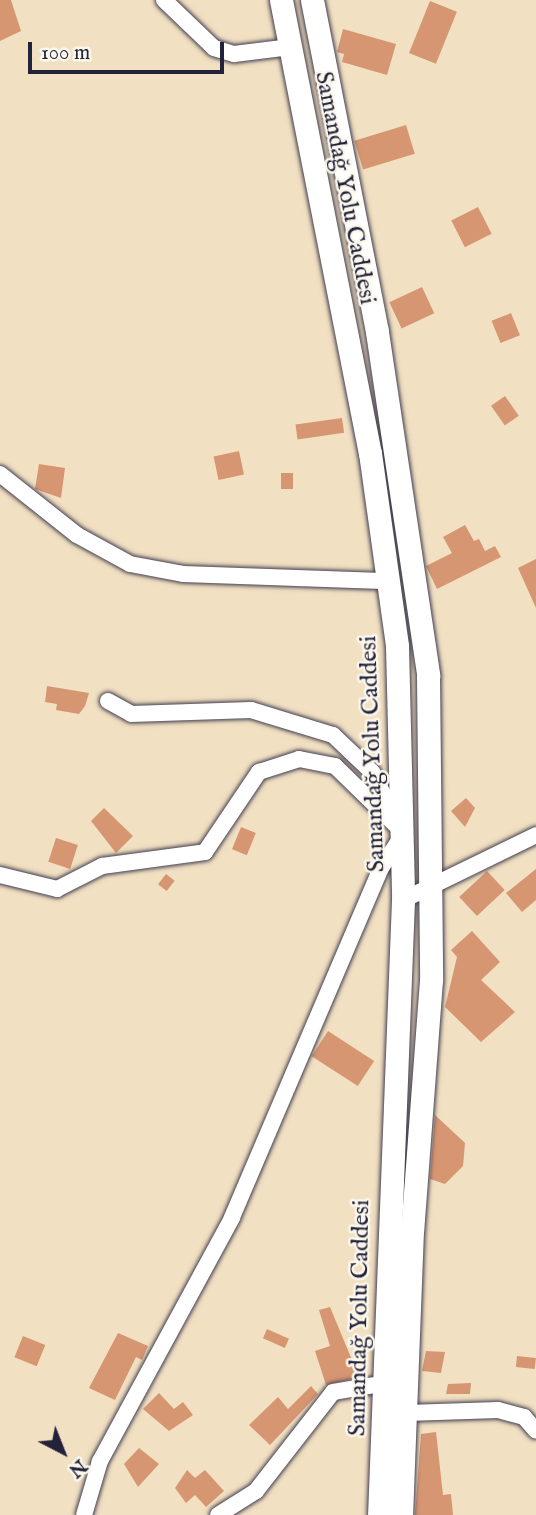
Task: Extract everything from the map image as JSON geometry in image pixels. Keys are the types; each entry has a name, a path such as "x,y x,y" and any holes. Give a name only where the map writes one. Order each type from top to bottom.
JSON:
{"highway":[{"name":"Samandağ Yolu Caddesi","path":"281,0 292,47 389,581 404,833 387,1226 387,1383 379,1515"},
{"name":"Samandağ Yolu Caddesi","path":"312,0 407,516 428,676 432,890 401,1515"}],"street":[{"path":"164,0 214,48 234,54 292,47"},
{"path":"0,474 77,535 130,565 184,574 389,581"},
{"path":"108,701 131,714 251,710 333,735 372,772 384,796 381,816"},
{"path":"0,875 57,889 102,866 205,852 259,772 299,759 335,766 381,816 404,833 381,868 232,1218 100,1461 84,1515"},
{"path":"403,900 432,890 536,835"},
{"path":"218,1515 256,1491 332,1392 387,1383"},
{"path":"407,1413 498,1410 524,1417 536,1431"}],"building":[{"path":"0,0 11,0 21,31 0,41"},
{"path":"430,1 457,12 436,64 409,53"},
{"path":"343,29 396,44 387,75 342,62 344,54 337,52"},
{"path":"406,125 415,154 363,169 354,141"},
{"path":"478,207 492,234 465,247 451,221"},
{"path":"422,287 434,313 402,328 389,302"},
{"path":"511,313 520,335 501,343 492,321"},
{"path":"505,396 519,416 505,425 491,406"},
{"path":"342,418 344,433 298,439 295,425"},
{"path":"239,451 244,474 219,480 214,456"},
{"path":"39,464 65,468 61,498 35,489"},
{"path":"281,473 293,473 293,489 281,489"},
{"path":"465,525 474,541 479,539 485,551 495,546 501,557 437,589 426,566 452,553 443,537"},
{"path":"536,559 536,608 518,568"},
{"path":"47,686 89,693 85,706 79,714 56,710 57,704 45,702"},
{"path":"466,798 475,808 465,827 451,811"},
{"path":"104,808 133,836 116,853 91,821"},
{"path":"241,827 256,833 247,855 232,849"},
{"path":"56,838 78,845 70,869 48,862"},
{"path":"536,869 536,900 522,912 506,893"},
{"path":"487,871 505,890 477,916 459,897"},
{"path":"166,874 175,881 167,891 158,884"},
{"path":"472,931 500,962 481,980 515,1012 481,1042 445,1007 457,957 451,950"},
{"path":"328,1031 374,1061 358,1086 312,1056"},
{"path":"435,1115 465,1143 463,1166 445,1184 430,1179"},
{"path":"330,1307 359,1377 326,1385 315,1351 330,1346 319,1310"},
{"path":"267,1329 289,1339 285,1348 263,1338"},
{"path":"118,1333 148,1346 142,1360 136,1357 115,1400 89,1388"},
{"path":"23,1336 45,1345 37,1366 14,1357"},
{"path":"426,1351 445,1352 441,1373 422,1371"},
{"path":"517,1356 536,1358 535,1369 516,1367"},
{"path":"471,1383 470,1394 446,1394 448,1384"},
{"path":"311,1386 318,1394 270,1445 249,1425 278,1397 288,1409"},
{"path":"159,1393 174,1409 183,1402 193,1415 169,1431 143,1409"},
{"path":"436,1432 443,1495 451,1494 453,1515 415,1515 421,1434"},
{"path":"139,1448 159,1464 138,1487 124,1464"},
{"path":"187,1470 195,1478 205,1470 224,1491 206,1507 195,1495 186,1503 175,1488"}]}
